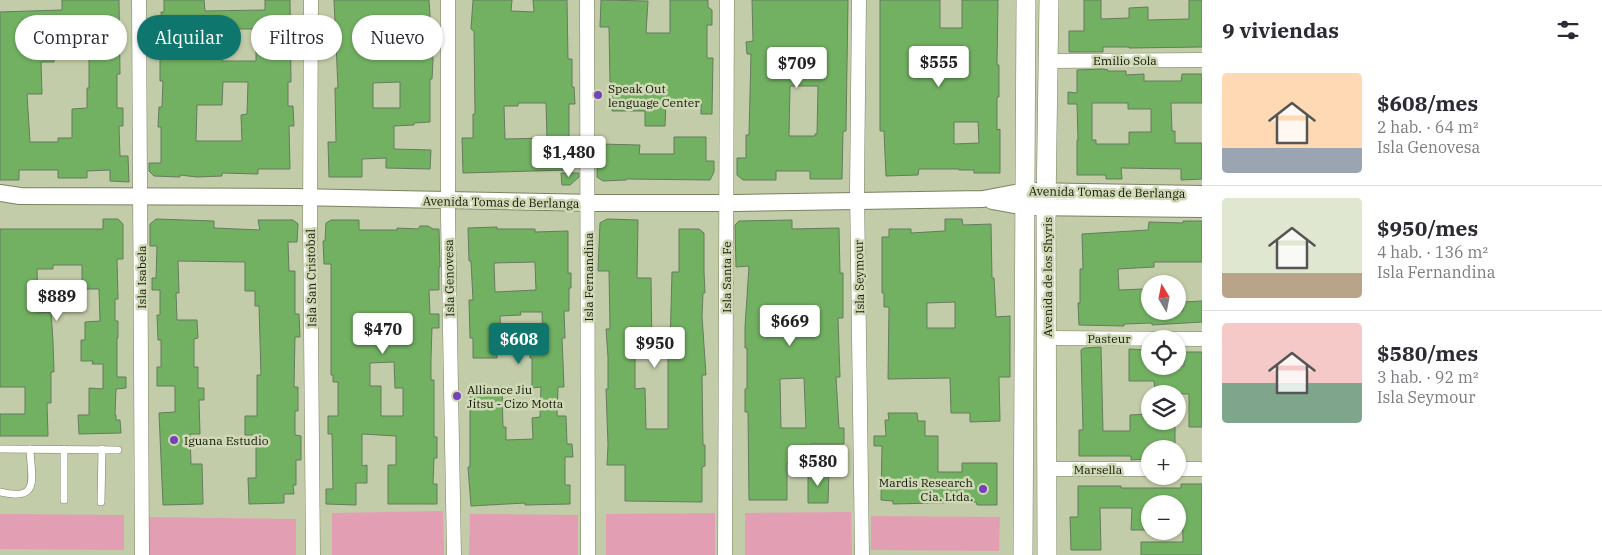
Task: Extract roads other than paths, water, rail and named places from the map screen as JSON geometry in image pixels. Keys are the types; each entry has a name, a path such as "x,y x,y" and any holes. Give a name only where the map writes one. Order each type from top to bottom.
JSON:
{"main road":[{"name":"Avenida de los Shyris","path":"1023,555 1026,0"},
{"name":"Avenida de los Shyris","path":"1047,555 1049,0"}],"street":[{"name":"Isla Isabela","path":"139,0 142,555"},
{"name":"Isla San Cristobal","path":"311,0 310,198 313,555"},
{"name":"Isla Genovesa","path":"448,0 448,201 454,555"},
{"name":"Isla Fernandina","path":"587,0 588,555"},
{"name":"Isla Santa Fe","path":"725,555 727,0"},
{"name":"Isla Seymour","path":"859,0 858,201 862,555"},
{"name":"Emilio Sola","path":"1048,60 1202,60"},
{"name":"Avenida Tomas de Berlanga","path":"0,193 20,196 310,198 588,203 1047,199 1202,194"},
{"name":"Avenida Tomas de Berlanga","path":"0,200 20,196"},
{"name":"Avenida Tomas de Berlanga","path":"1047,199 1202,209"},
{"name":"Pasteur","path":"1047,338 1202,339"},
{"name":"Marsella","path":"1047,469 1141,469"},
{"path":"1186,469 1202,469"}],"lane":[{"path":"0,449 118,450"},
{"path":"0,492 19,495 26,494 29,491 32,485 30,449"},
{"path":"64,449 64,500"},
{"path":"101,502 102,450"}],"place":[{"name":"Speak Out lenguage Center","path":"598,95"},
{"name":"Alliance Jiu Jitsu - Cizo Motta","path":"457,396"},
{"name":"Iguana Estudio","path":"174,440"},
{"name":"Mardis Research Cia. Ltda.","path":"983,489"}]}
